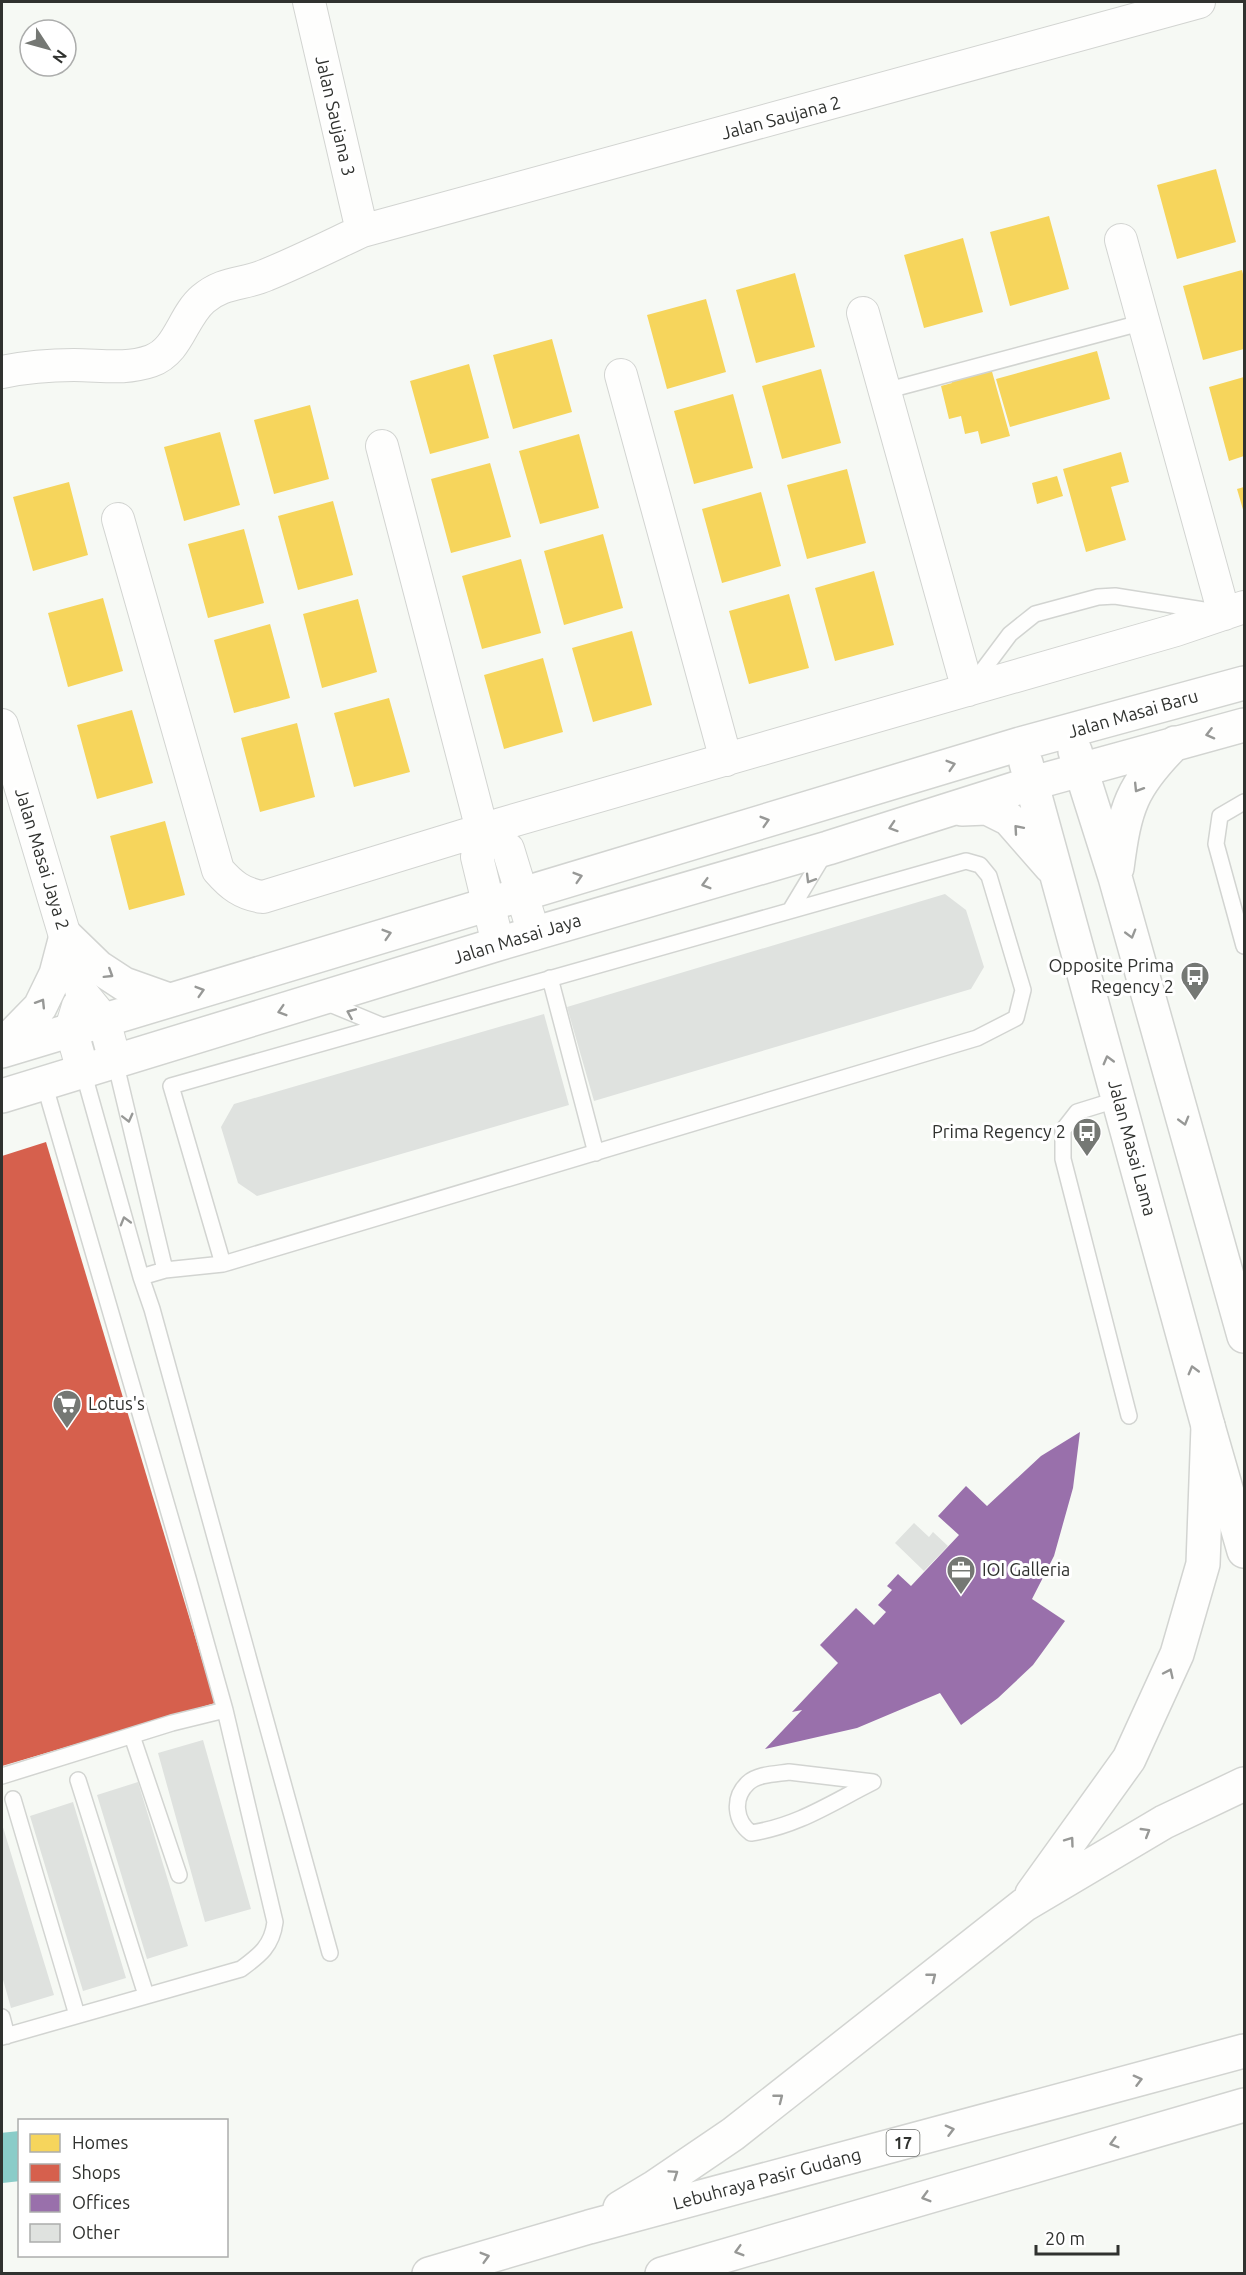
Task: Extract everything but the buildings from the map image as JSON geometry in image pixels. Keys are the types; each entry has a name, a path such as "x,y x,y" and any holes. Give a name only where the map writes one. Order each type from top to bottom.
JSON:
{"main road":[{"name":"Jalan Masai Baru","path":"1020,744 1245,683"},
{"path":"1033,783 1245,725"},
{"path":"1069,732 1115,877 1245,1336"},
{"path":"1115,877 1122,824 1133,795 1150,768 1175,743"},
{"path":"2,1051 1020,744"},
{"name":"Jalan Masai Lama","path":"1020,744 1033,783 1208,1426 1245,1551"},
{"name":"Jalan Masai Jaya","path":"2,1096 498,944 828,848 1033,783"},
{"path":"949,809 987,808 1009,819 1056,873"},
{"path":"2,1046 40,1007 56,974 66,936 98,967 124,984 169,1000"},
{"path":"1023,1905 1130,1759 1177,1654 1203,1564 1208,1426"},
{"path":"589,2226 655,2187 733,2134 1023,1905 1164,1822 1245,1784"},
{"name":"Lebuhraya Pasir Gudang","path":"429,2274 589,2226 1231,2055"},
{"path":"662,2274 1245,2105"}],"street":[{"name":"Jalan Saujana 3","path":"309,2 362,231"},
{"name":"Jalan Saujana 2","path":"2,372 27,367 118,367 148,362 159,358 172,346 195,307 214,290 227,284 263,276 362,231 1199,2"},
{"path":"118,519 218,870 227,880 249,895 262,897 480,844 726,760 1234,611 1144,322 1121,240"},
{"path":"863,313 968,690"},
{"path":"621,375 726,760"},
{"path":"382,446 480,844 488,903 498,944"},
{"name":"Jalan Masai Jaya 2","path":"2,731 8,772 66,936 82,993 104,1020 115,1061"},
{"path":"480,844 508,849 534,934"},
{"path":"82,993 71,1029 83,1071"}],"lane":[{"path":"885,391 1144,322"},
{"path":"968,690 1010,634 1035,614 1098,597 1115,596 1234,611"},
{"path":"1245,802 1220,816 1215,844 1245,946"},
{"path":"791,909 828,848"},
{"path":"141,1277 165,1270 224,1264 977,1038 1016,1018 1023,990 988,876 980,865 966,861 171,1086 224,1264"},
{"path":"550,978 596,1153"},
{"path":"319,999 383,1026"},
{"path":"115,1061 165,1270"},
{"path":"83,1071 152,1309 330,1953"},
{"path":"2,2017 4,2036 241,1969 254,1959 273,1936 275,1922 225,1710 44,1083"},
{"path":"1119,1099 1077,1112 1063,1130 1063,1160 1129,1416"},
{"path":"77,2016 8,1784 74,1768 132,1736 225,1710"},
{"path":"132,1736 179,1875"},
{"path":"74,1768 146,1995"},
{"path":"789,1772 873,1782 803,1820 770,1830 752,1833 743,1826 738,1814 738,1799 748,1783 764,1776 789,1772"}],"waterway":[{"path":"2,2158 18,2156"}],"place":[{"name":"Opposite Prima Regency 2","path":"1195,1002"},
{"name":"Prima Regency 2","path":"1087,1158"},
{"name":"Lotus's","path":"67,1430"},
{"name":"IOI Galleria","path":"961,1596"}]}
